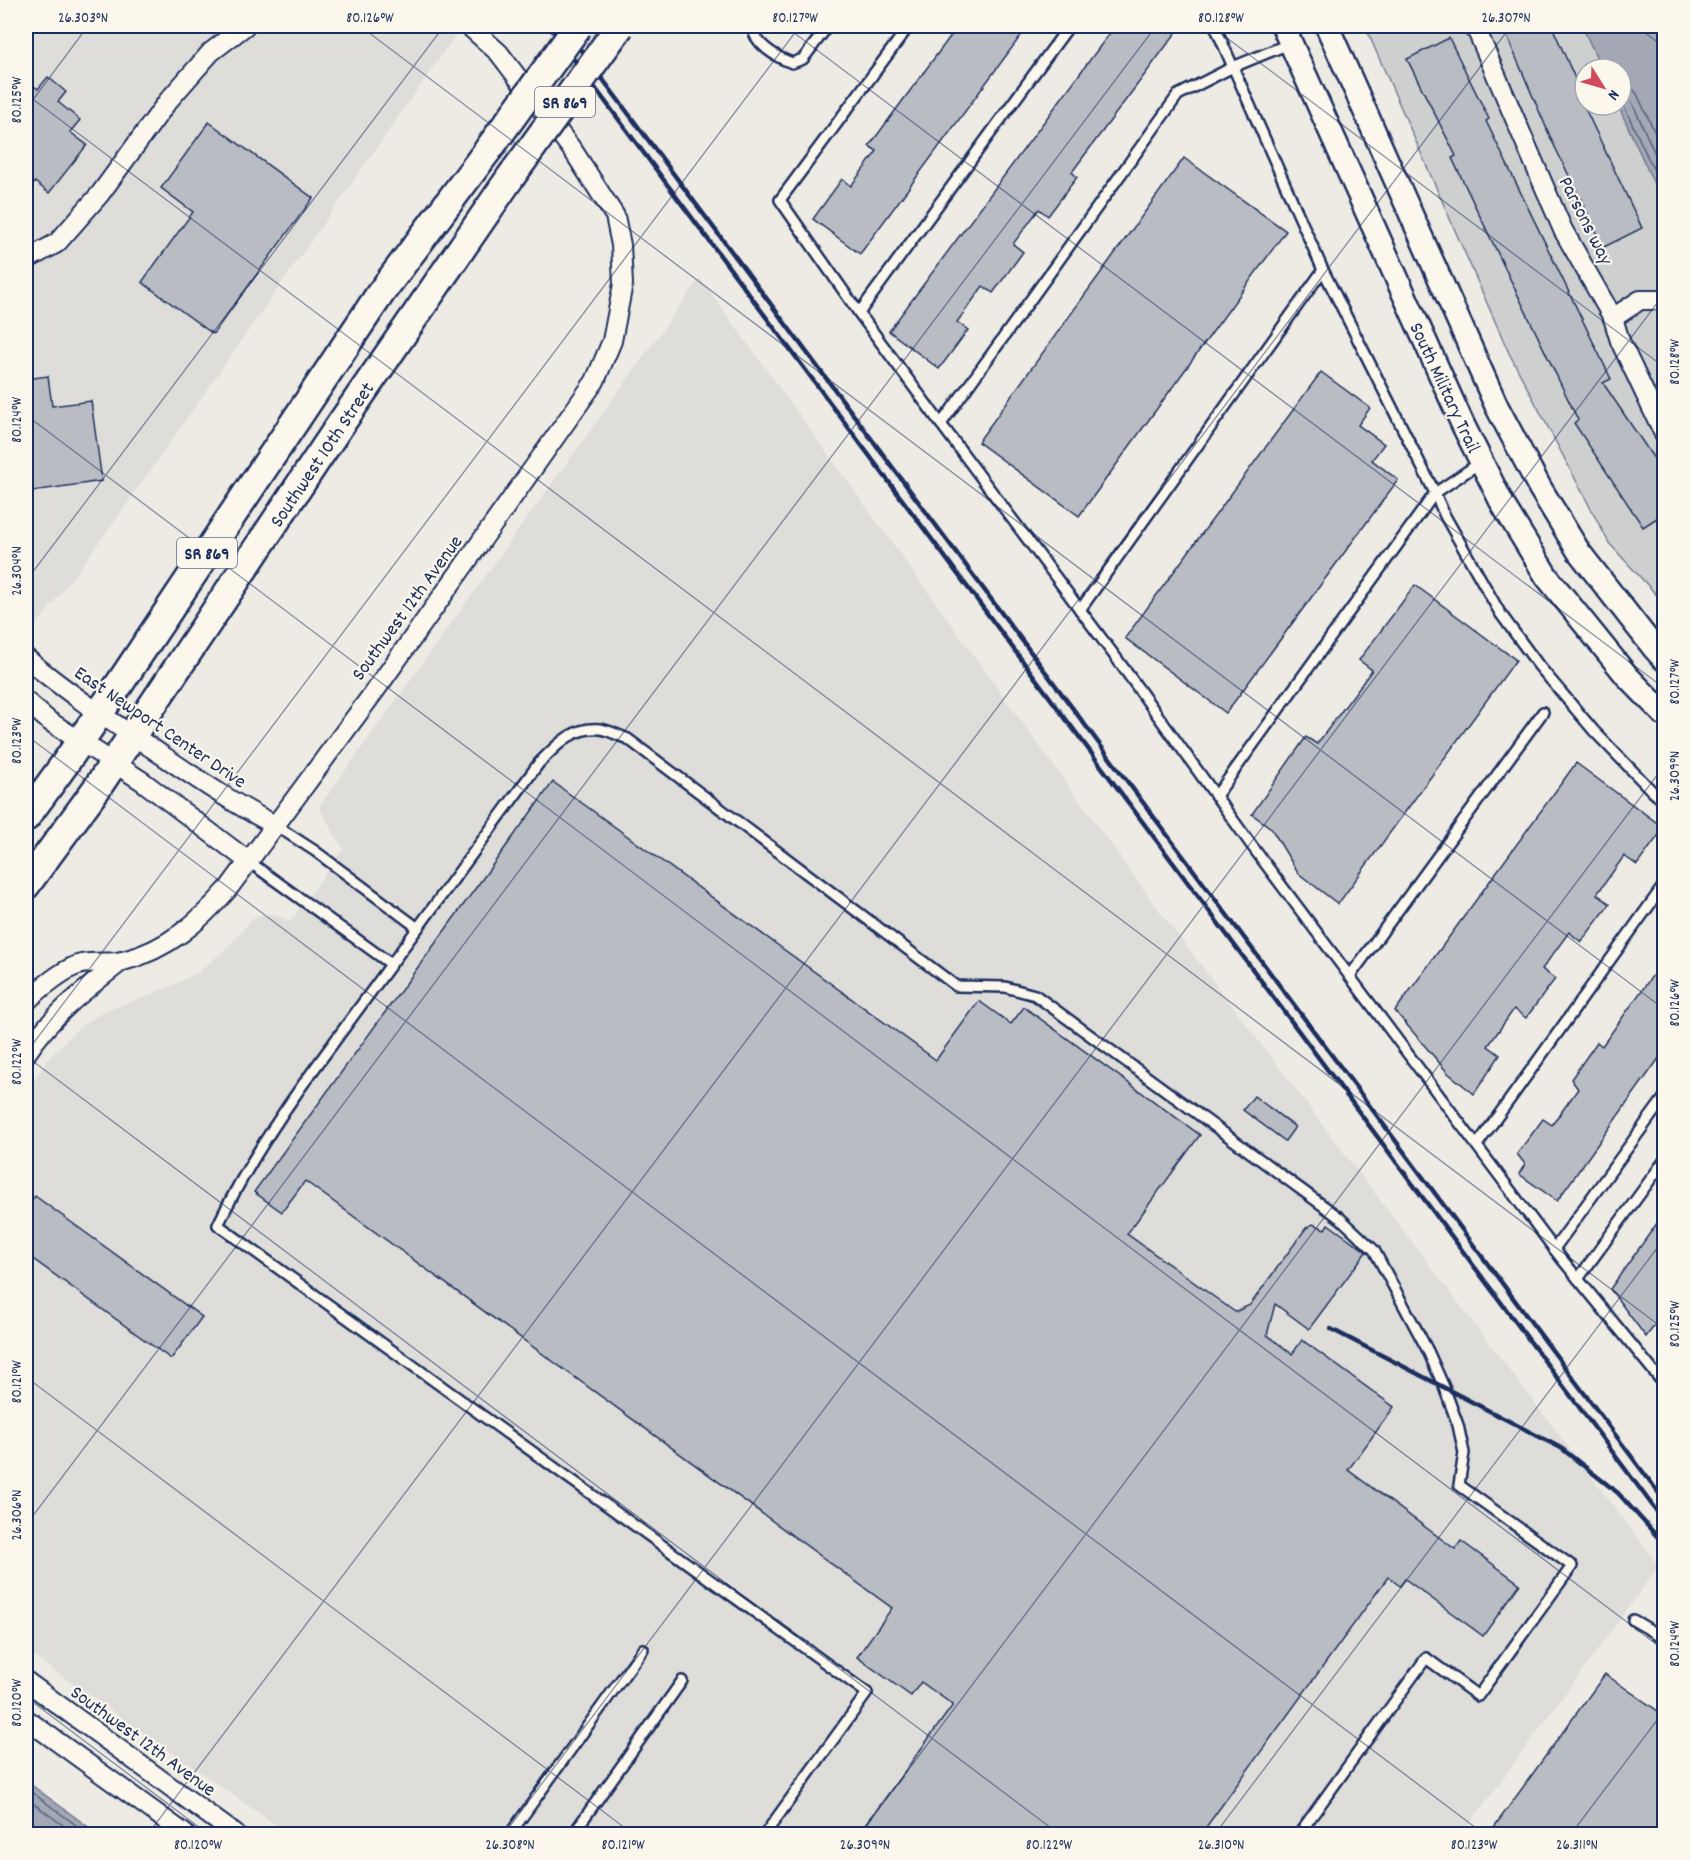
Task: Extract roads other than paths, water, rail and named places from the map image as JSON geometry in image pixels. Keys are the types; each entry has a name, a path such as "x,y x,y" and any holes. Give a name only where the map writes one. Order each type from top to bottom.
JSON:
{"main road":[{"name":"Southwest 10th Street","path":"26,817 100,714 380,294 578,26"},
{"name":"Southwest 10th Street","path":"26,885 114,763 340,424 510,178 620,26"}],"street":[{"path":"26,260 57,243 100,194 182,85 211,52 245,26"},
{"name":"Southwest 12th Avenue","path":"26,1002 51,981 79,964 122,961 155,950 180,936 209,910 377,688 595,381 612,341 623,284 621,245 615,216 574,152 499,53 470,26"},
{"name":"South Military Trail","path":"1328,26 1497,407 1540,489 1579,552 1665,659"},
{"name":"Parsons way","path":"1470,26 1477,31 1563,230 1613,318 1620,341 1665,434"},
{"name":"South Military Trail","path":"1287,34 1458,414 1503,505 1547,577 1627,676 1665,714"},
{"path":"1613,318 1640,300 1665,300"},
{"name":"East Newport Center Drive","path":"26,657 69,693 132,736 237,805 275,825"},
{"path":"26,701 49,721 142,781 248,861"},
{"name":"Southwest 12th Avenue","path":"26,1054 39,1033 60,1011 122,961"},
{"name":"Southwest 12th Avenue","path":"26,1681 235,1834"},
{"path":"26,1719 185,1834"}],"lane":[{"path":"752,26 753,32 768,50 792,63 803,59 828,26"},
{"path":"909,26 780,200 859,313 1554,1249 1663,1378"},
{"path":"859,313 1069,26"},
{"path":"1215,26 1323,270 1435,493 1444,516 1500,613 1594,731 1653,792 1665,801"},
{"path":"941,424 1178,95 1233,67 1287,34"},
{"path":"1080,610 1323,270"},
{"path":"1216,796 1435,493 1481,462"},
{"path":"1350,976 1543,711"},
{"path":"765,1834 867,1693 218,1225 232,1195 273,1126 538,763 565,737 581,731 600,729 628,739 957,986 1005,987 1035,995 1340,1218 1374,1250 1428,1351 1458,1425 1464,1453 1459,1485 1572,1566 1478,1696 1426,1658 1299,1834"},
{"path":"275,825 324,857 418,928"},
{"path":"248,861 391,964"},
{"path":"1477,1145 1665,885"},
{"path":"1554,1249 1665,1098"},
{"path":"1578,1279 1665,1161"},
{"path":"1633,1620 1665,1638"},
{"path":"510,1834 643,1649"},
{"path":"573,1834 682,1681"}],"water":[{"path":"1582,26 1664,26 1664,200 1661,199 1623,117 1633,117 1633,57 1596,57"},
{"path":"26,1781 98,1834 26,1834"}],"railway":[{"path":"549,26 1664,1521"},
{"path":"563,26 1664,1500"},
{"path":"1331,1329 1561,1448 1618,1493 1664,1544"}]}
